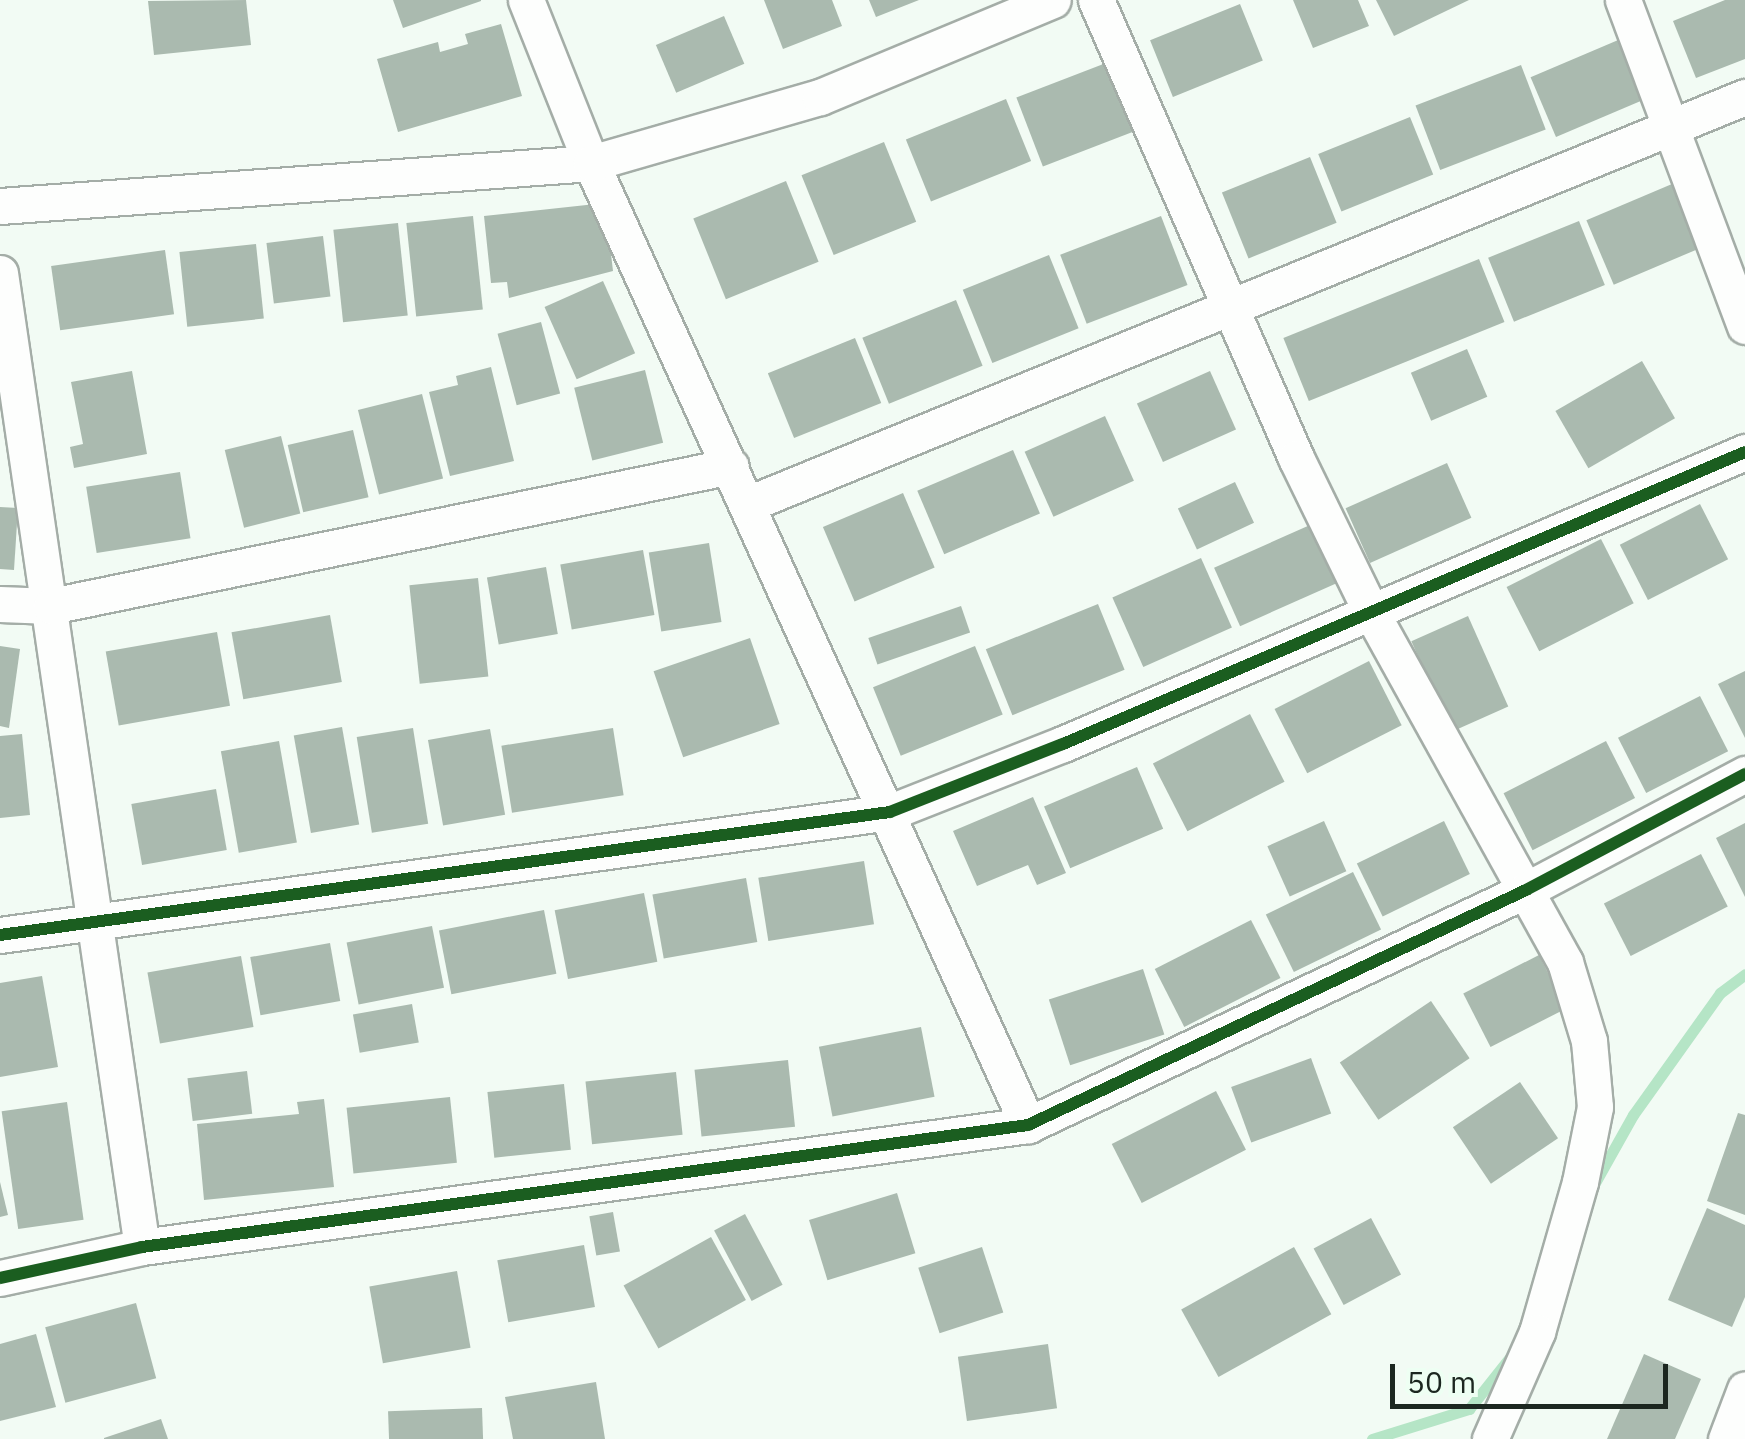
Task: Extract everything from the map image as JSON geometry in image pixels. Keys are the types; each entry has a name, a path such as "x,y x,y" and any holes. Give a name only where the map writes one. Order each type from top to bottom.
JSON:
{"street":[{"path":"526,0 591,162 890,812 1028,1125"},
{"path":"0,206 591,162 820,97 1054,0"},
{"path":"1096,0 1228,310 1371,612 1565,962 1588,1041 1595,1107 1537,1332 1490,1439"},
{"path":"1624,0 1666,127 1745,326"},
{"path":"748,504 998,397 1228,310 1745,97"},
{"path":"0,273 142,1247"},
{"path":"0,935 95,925 890,812 1745,452"},
{"path":"0,604 51,606 731,466"},
{"path":"0,1278 142,1247 1028,1125 1526,890 1745,774"},
{"path":"1726,1439 1745,1389"}],"building":[{"path":"246,0 251,45 154,55 148,1"},
{"path":"393,0 481,0 481,1 403,28"},
{"path":"764,0 832,0 842,26 783,49"},
{"path":"869,0 919,0 876,17"},
{"path":"1293,0 1358,0 1369,26 1313,48"},
{"path":"1376,0 1469,0 1394,36"},
{"path":"1725,0 1745,0 1745,59 1696,78 1673,21"},
{"path":"1240,4 1263,61 1173,97 1150,40"},
{"path":"724,16 744,64 676,93 656,45"},
{"path":"501,24 522,96 398,132 377,59 438,42 440,52 468,44 465,34"},
{"path":"1630,35 1655,95 1556,137 1531,77"},
{"path":"1106,63 1133,132 1043,166 1016,97"},
{"path":"1521,65 1546,129 1440,170 1416,105"},
{"path":"1006,99 1031,161 931,202 906,139"},
{"path":"1410,117 1433,174 1341,212 1318,154"},
{"path":"884,142 916,222 834,255 801,175"},
{"path":"1310,157 1337,223 1249,258 1222,193"},
{"path":"786,181 819,262 726,299 693,218"},
{"path":"1672,184 1699,248 1614,285 1586,220"},
{"path":"605,203 613,271 509,298 507,282 491,283 484,216"},
{"path":"473,216 483,309 416,316 406,223"},
{"path":"1161,216 1188,285 1087,324 1060,255"},
{"path":"1579,221 1605,285 1514,322 1488,258"},
{"path":"398,223 408,315 343,322 333,230"},
{"path":"323,236 330,297 274,303 266,243"},
{"path":"256,244 264,319 187,327 179,252"},
{"path":"165,250 174,314 60,330 51,266"},
{"path":"1049,255 1079,328 992,363 963,290"},
{"path":"1479,259 1504,322 1309,401 1283,338"},
{"path":"603,281 635,353 577,379 545,307"},
{"path":"956,300 983,366 889,404 862,338"},
{"path":"541,322 560,393 517,405 498,334"},
{"path":"855,338 881,403 794,438 768,373"},
{"path":"1467,349 1487,397 1431,421 1411,373"},
{"path":"1642,361 1675,418 1588,468 1555,411"},
{"path":"491,367 514,461 450,476 429,392 458,385 456,376"},
{"path":"645,370 663,443 592,460 574,388"},
{"path":"132,371 147,454 74,468 70,447 83,444 71,382"},
{"path":"1210,371 1236,429 1163,462 1137,404"},
{"path":"422,394 443,478 379,494 358,410"},
{"path":"1105,416 1134,481 1053,517 1025,452"},
{"path":"353,430 369,497 303,512 288,445"},
{"path":"281,436 300,514 244,528 225,450"},
{"path":"1013,450 1040,514 944,554 917,491"},
{"path":"1447,463 1471,518 1370,563 1346,508"},
{"path":"180,472 190,538 97,553 86,487"},
{"path":"1235,482 1254,523 1197,549 1178,509"},
{"path":"903,493 935,568 855,602 823,527"},
{"path":"1700,504 1728,559 1648,600 1620,545"},
{"path":"0,507 18,508 14,570 0,569"},
{"path":"1310,525 1336,583 1240,626 1214,568"},
{"path":"1601,539 1634,603 1539,651 1507,587"},
{"path":"709,543 722,622 661,632 649,553"},
{"path":"643,550 654,615 572,630 560,565"},
{"path":"1201,558 1232,627 1143,667 1112,597"},
{"path":"546,567 558,634 499,644 487,577"},
{"path":"478,578 488,676 420,684 409,585"},
{"path":"1098,604 1125,670 1012,715 986,649"},
{"path":"961,606 970,632 877,664 868,638"},
{"path":"330,615 342,682 243,699 232,632"},
{"path":"1468,616 1508,706 1452,732 1411,641"},
{"path":"217,632 230,706 119,725 106,652"},
{"path":"750,638 780,724 683,757 654,671"},
{"path":"0,646 20,649 9,728 0,726"},
{"path":"975,646 1003,715 901,756 873,687"},
{"path":"1369,661 1402,725 1307,773 1275,709"},
{"path":"1745,671 1745,738 1718,684"},
{"path":"1700,696 1728,751 1646,793 1618,738"},
{"path":"1250,714 1285,782 1187,831 1153,763"},
{"path":"342,727 359,824 311,833 294,736"},
{"path":"413,728 428,824 372,833 357,737"},
{"path":"613,728 624,795 512,813 501,746"},
{"path":"490,729 505,815 443,826 428,740"},
{"path":"22,734 30,815 0,818 0,736"},
{"path":"279,741 297,842 239,853 221,751"},
{"path":"1606,741 1635,798 1533,850 1504,793"},
{"path":"1137,767 1163,829 1070,868 1044,806"},
{"path":"216,789 227,850 142,865 131,804"},
{"path":"1033,797 1066,873 1037,885 1028,865 977,886 953,831"},
{"path":"1324,821 1346,871 1290,896 1267,846"},
{"path":"1444,821 1470,874 1383,917 1357,864"},
{"path":"1745,823 1745,897 1716,838"},
{"path":"1701,854 1728,907 1631,956 1604,903"},
{"path":"864,861 874,924 768,941 758,878"},
{"path":"1353,872 1381,930 1294,972 1266,915"},
{"path":"746,878 757,942 664,959 652,894"},
{"path":"644,893 657,962 568,979 555,910"},
{"path":"544,910 556,974 451,994 439,930"},
{"path":"1251,920 1281,978 1184,1027 1155,969"},
{"path":"432,926 444,988 359,1004 347,943"},
{"path":"330,943 340,1001 260,1015 250,957"},
{"path":"1539,955 1566,1008 1491,1047 1463,994"},
{"path":"241,956 254,1027 160,1043 147,972"},
{"path":"1143,969 1164,1035 1070,1065 1049,1000"},
{"path":"42,976 58,1067 0,1077 0,983"},
{"path":"1431,1001 1470,1058 1378,1120 1340,1063"},
{"path":"412,1004 419,1042 360,1053 353,1014"},
{"path":"921,1027 935,1097 832,1117 819,1047"},
{"path":"1311,1058 1331,1113 1251,1143 1231,1087"},
{"path":"788,1060 795,1127 702,1136 695,1070"},
{"path":"247,1071 252,1114 193,1121 187,1078"},
{"path":"676,1072 683,1135 592,1144 585,1082"},
{"path":"1520,1082 1558,1138 1491,1184 1453,1127"},
{"path":"564,1084 571,1150 494,1158 487,1092"},
{"path":"1216,1091 1246,1150 1142,1203 1112,1144"},
{"path":"450,1097 457,1163 353,1174 347,1108"},
{"path":"324,1099 334,1187 204,1200 197,1124 299,1114 297,1102"},
{"path":"67,1102 84,1220 18,1229 2,1111"},
{"path":"1738,1113 1745,1115 1745,1215 1707,1201"},
{"path":"0,1182 8,1215 0,1217"},
{"path":"897,1193 915,1253 827,1280 809,1220"},
{"path":"1707,1208 1745,1225 1745,1297 1732,1327 1668,1300"},
{"path":"613,1212 620,1251 596,1256 589,1216"},
{"path":"745,1214 783,1285 752,1301 714,1230"},
{"path":"1371,1218 1401,1275 1344,1305 1314,1249"},
{"path":"711,1237 746,1300 658,1348 624,1285"},
{"path":"584,1245 595,1307 508,1322 497,1260"},
{"path":"982,1247 1003,1313 940,1333 918,1268"},
{"path":"1294,1247 1331,1314 1219,1377 1181,1310"},
{"path":"457,1271 471,1348 383,1363 369,1286"},
{"path":"136,1303 156,1378 65,1403 45,1327"},
{"path":"36,1334 56,1407 0,1421 0,1344"},
{"path":"1048,1344 1057,1408 967,1421 958,1357"},
{"path":"1644,1354 1701,1379 1675,1439 1607,1439"},
{"path":"596,1382 605,1439 513,1439 505,1397"},
{"path":"482,1408 483,1439 389,1439 388,1411"},
{"path":"161,1419 168,1439 104,1439 104,1438"}],"waterway":[{"path":"1592,1188 1633,1115 1720,993 1745,974"},
{"path":"1372,1439 1469,1409 1511,1356"}],"cycle path":[{"path":"0,935 890,812 1063,744 1745,452"},
{"path":"0,1278 142,1247 1028,1125 1526,890 1745,774"}]}
